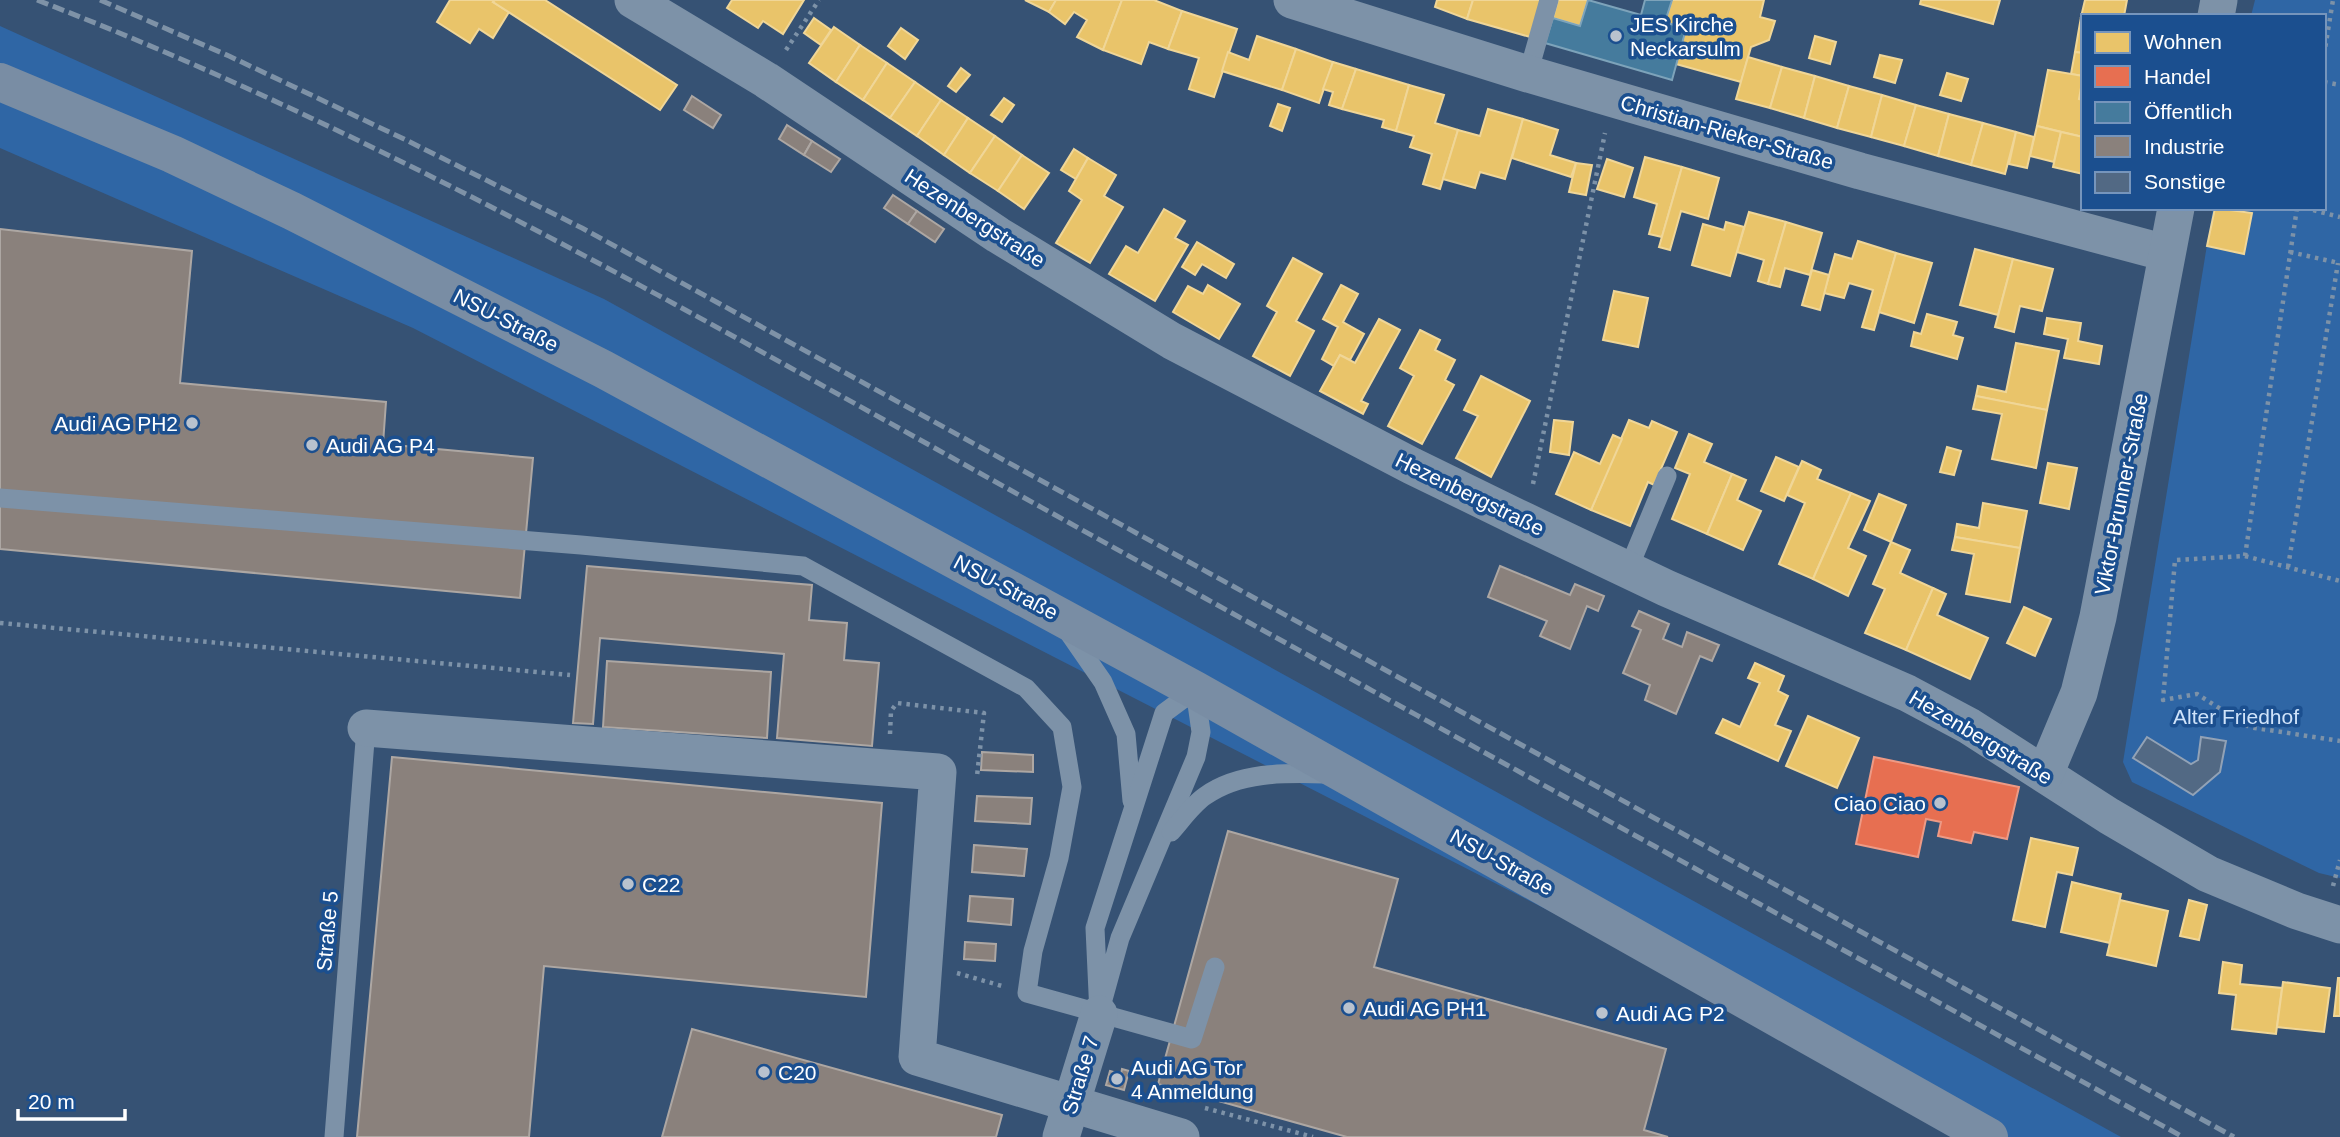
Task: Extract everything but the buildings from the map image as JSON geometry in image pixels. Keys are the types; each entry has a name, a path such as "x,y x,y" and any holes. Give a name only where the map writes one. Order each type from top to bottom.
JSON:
{"main road":[{"name":"NSU-Straße","path":"0,82 172,155 292,211 603,369 1195,690 1989,1137"}],"street":[{"name":"Hezenbergstraße","path":"633,0 766,80 998,235 1172,341 1412,466 1525,521 1907,693 1969,726 2109,816 2208,874 2297,911 2340,925"},
{"name":"Christian-Rieker-Straße","path":"1292,0 1528,74 1860,171 2166,253"},
{"name":"Viktor-Brunner-Straße","path":"2045,774 2079,693 2098,617 2176,210"},
{"path":"366,728 938,772 917,1057 1066,1120 1181,1137"},
{"name":"Straße 7","path":"1066,1120 1099,1014"}],"lane":[{"path":"1528,74 1549,0"},
{"path":"1628,569 1667,476"},
{"path":"0,498 581,545 803,566 1026,688 1062,727 1072,787 1059,858 1033,951 1027,993 1192,1039 1215,967"},
{"path":"1055,614 1103,681 1126,734 1132,812"},
{"path":"1195,690 1201,732 1196,757 1121,938 1099,1014 1095,928 1164,713 1195,690"},
{"name":"Straße 5","path":"334,1137 366,728"},
{"path":"1163,841 1205,796 1239,780 1280,773 1345,774"}],"path":[{"path":"766,80 818,0"},
{"path":"2326,43 2333,0"},
{"path":"1525,521 1612,98"},
{"path":"2245,555 2297,210"},
{"path":"2313,210 2340,217"},
{"path":"2288,567 2339,263 2290,252"},
{"path":"2340,581 2245,555 2175,560 2163,700 2197,694 2249,727 2340,741"},
{"path":"0,623 570,675"},
{"path":"891,711 897,703"}],"green space":[{"name":"Alter Friedhof","path":"2255,0 2340,0 2340,878 2319,873 2132,782 2123,762 2213,210 2326,210 2326,14 2252,14"},
{"path":"0,26 604,299 2121,1137 1981,1137 1906,1094 413,328 0,148"}],"railway":[{"path":"37,0 167,53 295,111 547,236 2183,1137"},
{"path":"100,0 229,56 582,228 2234,1137"}],"place":[{"name":"JES Kirche Neckarsulm","path":"1616,36"},
{"name":"Audi AG PH2","path":"192,423"},
{"name":"Audi AG P4","path":"312,445"},
{"name":"Ciao Ciao","path":"1940,803"},
{"name":"C22","path":"628,884"},
{"name":"Audi AG PH1","path":"1349,1008"},
{"name":"Audi AG P2","path":"1602,1013"},
{"name":"C20","path":"764,1072"},
{"name":"Audi AG Tor 4 Anmeldung","path":"1117,1079"}]}
